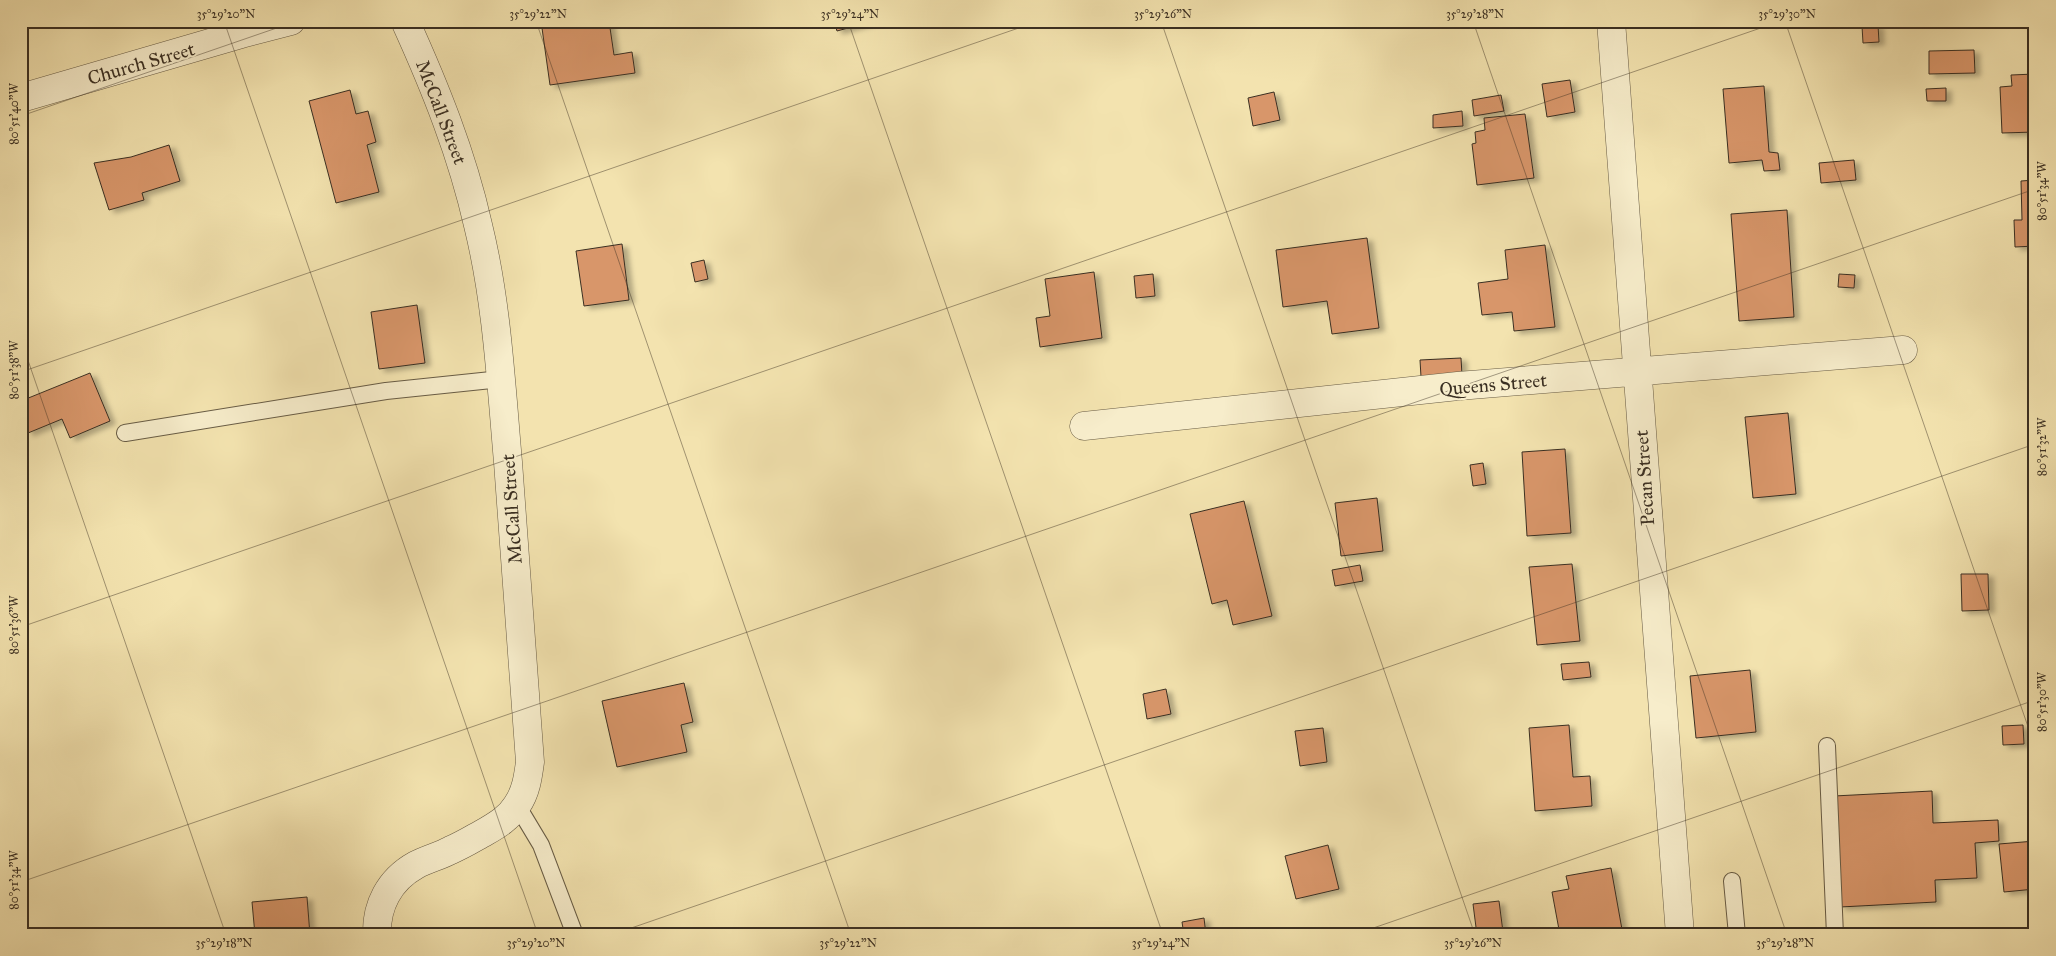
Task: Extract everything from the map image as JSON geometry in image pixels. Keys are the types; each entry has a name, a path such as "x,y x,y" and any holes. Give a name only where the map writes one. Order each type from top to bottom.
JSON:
{"street":[{"name":"Church Street","path":"21,98 291,21"},
{"name":"McCall Street","path":"377,935 376,921 381,904 390,888 401,875 416,865 451,850 502,822 517,805 528,782 530,762 501,379 479,226 466,176 440,102 405,21"},
{"name":"Pecan Street","path":"1611,21 1680,935"},
{"name":"Queens Street","path":"1084,426 1458,386 1903,350"}],"lane":[{"path":"125,433 386,391 501,379"},
{"path":"1827,746 1835,935"},
{"path":"517,805 541,845 575,935"},
{"path":"1732,880 1737,935"}],"building":[{"path":"541,21 609,21 614,55 632,52 635,73 550,85"},
{"path":"834,21 874,21 837,31"},
{"path":"1878,25 1879,42 1863,43 1862,26"},
{"path":"1974,50 1975,73 1929,74 1929,51"},
{"path":"2035,74 2035,132 2002,133 2000,87 2012,86 2011,75"},
{"path":"1570,80 1575,112 1547,117 1542,84"},
{"path":"1764,86 1769,152 1778,153 1780,170 1764,171 1762,160 1729,163 1723,89"},
{"path":"1946,88 1946,101 1927,101 1926,89"},
{"path":"350,90 356,114 368,111 376,142 367,145 379,192 336,203 309,101"},
{"path":"1274,92 1280,120 1253,126 1248,98"},
{"path":"1501,95 1504,111 1474,116 1472,100"},
{"path":"1462,111 1463,126 1433,128 1433,115"},
{"path":"1525,114 1534,178 1477,185 1472,144 1476,143 1475,132 1485,130 1484,118"},
{"path":"169,145 180,181 142,193 144,200 109,210 94,163 131,157"},
{"path":"1854,160 1856,180 1821,183 1819,163"},
{"path":"2035,180 2035,246 2015,247 2014,220 2022,220 2021,181"},
{"path":"1787,210 1794,317 1739,321 1731,214"},
{"path":"1367,238 1379,328 1332,334 1327,301 1283,307 1276,250"},
{"path":"622,244 629,300 584,306 576,251"},
{"path":"1545,245 1555,327 1514,331 1512,312 1482,315 1478,283 1508,279 1505,250"},
{"path":"704,260 708,279 695,282 691,263"},
{"path":"1094,272 1102,338 1040,347 1036,318 1050,316 1045,279"},
{"path":"1153,274 1155,296 1136,298 1134,276"},
{"path":"1839,274 1855,275 1854,288 1838,287"},
{"path":"417,305 425,363 379,369 371,312"},
{"path":"1461,358 1462,375 1421,377 1420,360"},
{"path":"90,373 110,421 70,438 62,419 28,433 21,417 21,401"},
{"path":"1788,413 1796,494 1753,498 1745,417"},
{"path":"1565,449 1571,533 1527,536 1522,452"},
{"path":"1483,463 1486,484 1473,486 1470,465"},
{"path":"1377,498 1383,551 1341,556 1335,503"},
{"path":"1244,501 1272,616 1233,625 1227,600 1212,604 1190,514"},
{"path":"1572,564 1580,641 1537,645 1529,567"},
{"path":"1360,565 1363,581 1335,586 1332,570"},
{"path":"1961,574 1988,574 1989,610 1962,611"},
{"path":"1589,662 1591,677 1563,680 1561,664"},
{"path":"1750,670 1756,732 1696,738 1690,676"},
{"path":"684,683 693,722 681,725 687,752 617,767 602,701"},
{"path":"1166,689 1171,714 1147,719 1143,694"},
{"path":"1569,725 1573,777 1590,776 1592,806 1535,811 1529,728"},
{"path":"2023,725 2024,744 2003,745 2002,726"},
{"path":"1323,728 1327,762 1300,766 1295,731"},
{"path":"2032,730 2035,730 2035,776"},
{"path":"1932,791 1933,823 1998,820 1999,841 1975,843 1977,878 1935,880 1936,902 1840,907 1834,796"},
{"path":"2035,841 2035,889 2004,892 1999,844"},
{"path":"1328,845 1339,889 1296,899 1285,856"},
{"path":"1611,868 1623,935 1560,935 1552,892 1569,889 1566,876"},
{"path":"307,897 310,935 255,935 252,902"},
{"path":"1499,901 1503,932 1477,935 1473,904"},
{"path":"1204,918 1206,935 1184,935 1182,922"}]}
